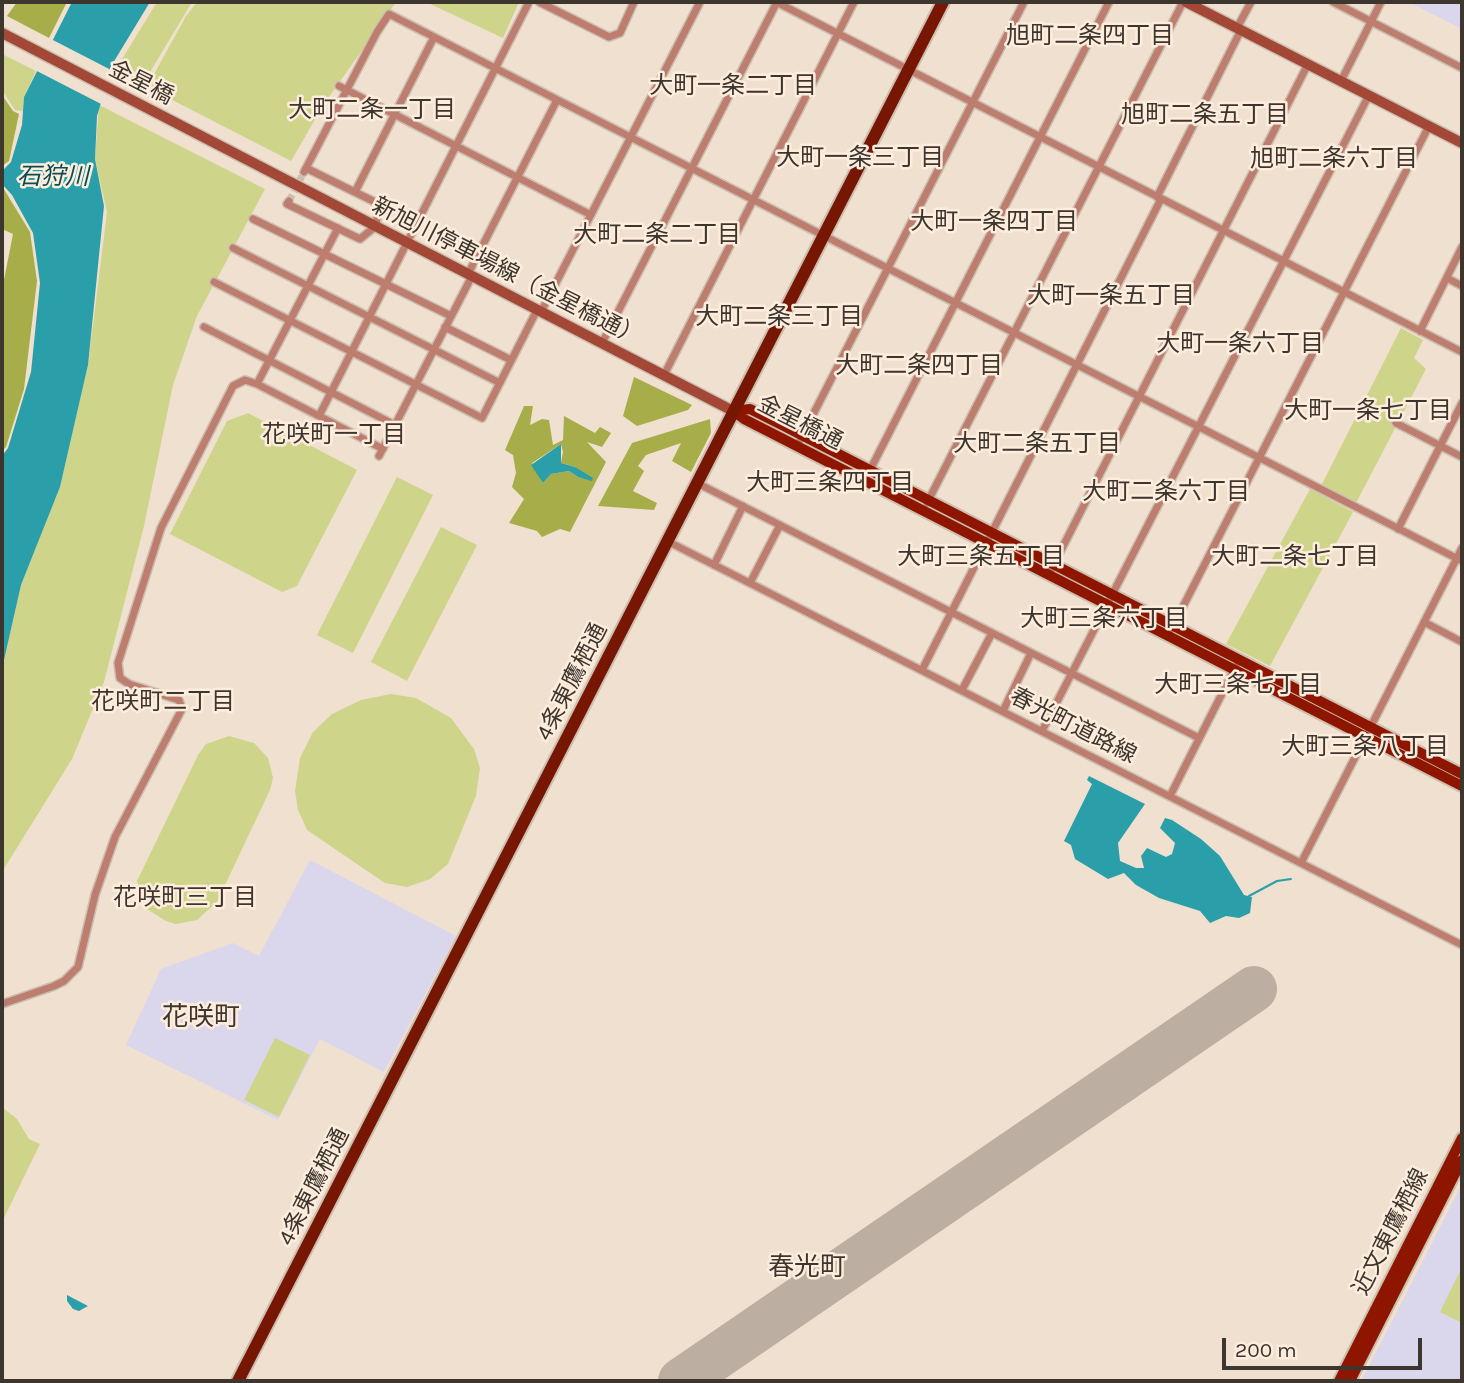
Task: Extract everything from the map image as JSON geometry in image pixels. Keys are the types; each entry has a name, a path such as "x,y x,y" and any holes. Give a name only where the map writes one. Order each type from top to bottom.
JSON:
{"highway":[{"name":"4条東鷹栖通","path":"238,1381 943,2"}],"main road":[{"path":"1185,2 1462,143"},
{"name":"金星橋","path":"2,33 262,168"},
{"name":"新旭川停車場線（金星橋通）","path":"262,168 733,411"},
{"name":"金星橋通","path":"733,411 750,409 803,435 867,476"},
{"name":"金星橋通","path":"733,411 797,446 867,476 1052,569 1368,731 1462,774"},
{"name":"金星橋通","path":"1368,731 1462,786"},
{"name":"近文東鷹栖線","path":"1339,1381 1462,1138"},
{"name":"近文東鷹栖線","path":"1350,1381 1462,1160"}],"street":[{"path":"319,416 529,2"},
{"path":"539,2 609,37 620,33 635,2"},
{"path":"214,282 482,418 591,215 700,2"},
{"path":"602,343 776,2 1462,352"},
{"path":"664,375 854,2"},
{"path":"797,446 1024,2"},
{"path":"867,476 1109,2"},
{"path":"925,506 1185,2"},
{"path":"922,670 1159,198 1251,2"},
{"path":"1333,2 1462,68"},
{"path":"1341,81 1381,2"},
{"path":"289,201 287,204 360,239 376,226 379,204 305,170 389,14 1460,560"},
{"path":"355,192 434,37"},
{"path":"1052,569 1308,64"},
{"path":"339,86 591,215"},
{"path":"1042,732 1369,95"},
{"path":"2,1004 65,981 78,967 95,895 114,837 182,709 179,700 129,684 120,678 118,663 161,528 233,386 245,380 257,384 319,416 381,453 557,100"},
{"path":"1171,631 1429,126"},
{"path":"253,219 451,316"},
{"path":"257,384 338,228"},
{"path":"1420,331 1462,247"},
{"path":"233,248 500,383"},
{"path":"1447,278 1462,286"},
{"path":"204,327 395,425"},
{"path":"445,327 512,360"},
{"path":"1398,529 1462,403"},
{"path":"1396,423 1462,457"},
{"path":"696,482 1199,738"},
{"path":"714,565 743,506"},
{"path":"750,583 780,525"},
{"name":"春光町道路線","path":"667,541 1462,945"},
{"path":"1301,863 1424,622 1460,560 1462,548"},
{"path":"1424,622 1462,642"},
{"path":"962,690 992,633"},
{"path":"1003,711 1031,653"},
{"path":"1170,796 1237,664"}],"shaded area":[{"path":"1409,2 1462,2 1462,29"},
{"path":"310,860 456,936 384,1072 320,1039 278,1120 126,1045 161,969 233,943 259,956"},
{"path":"1462,1184 1462,1381 1361,1381 1403,1300"}],"green space":[{"path":"17,2 67,2 49,38 7,16"},
{"path":"157,2 192,2 143,84 116,69"},
{"path":"197,2 396,2 324,104 291,161 147,87 186,16"},
{"path":"426,2 519,2 503,38"},
{"path":"2,54 36,71 24,97 23,111 15,110 2,90"},
{"path":"2,95 13,111 19,114 9,161 2,166"},
{"path":"99,105 265,189 197,316 173,385 144,526 104,682 72,759 2,872 2,669 21,585 60,487 88,365 107,212 95,159"},
{"path":"2,186 30,232 37,281 24,389 6,447 2,451 2,290 13,234 2,229"},
{"path":"1401,328 1423,340 1414,358 1426,369 1355,505 1321,486"},
{"path":"634,377 692,405 688,410 637,426 623,416"},
{"path":"524,406 533,406 530,425 542,419 549,420 553,445 563,440 564,416 595,433 600,427 611,433 602,447 587,442 606,462 570,532 560,529 542,537 537,531 509,523 524,499 512,487 516,473 513,455 505,450","holes":["561,444 561,463 575,467 586,478 578,477 569,471 551,474 543,483 532,463"]},
{"path":"248,413 357,470 297,586 282,592 170,534 227,421"},
{"path":"710,419 711,433 691,472 672,461 681,443 646,455 638,466 644,471 633,491 657,503 654,510 598,506 632,443"},
{"path":"397,477 433,495 353,653 317,635"},
{"path":"1310,489 1353,512 1270,666 1226,644"},
{"path":"441,527 477,545 407,681 371,662"},
{"path":"391,694 416,698 451,718 474,749 480,768 476,796 448,864 430,879 407,887 385,883 307,830 298,810 295,791 300,758 313,732 332,714 361,700"},
{"path":"229,736 254,743 268,758 273,778 270,790 217,902 197,920 176,924 166,921 147,909 137,881 198,755 206,744"},
{"path":"275,1038 310,1055 279,1117 244,1100"},
{"path":"2,1107 17,1119 29,1139 40,1144 2,1222"},
{"path":"1462,1267 1462,1323 1440,1312"}],"water":[{"name":"石狩川","path":"72,2 150,2 113,63 97,116 95,159 104,206 88,365 60,487 21,585 2,669 2,456 8,448 31,372 40,283 33,233 12,195 2,184 2,171 11,162 22,125 24,97"},
{"path":"561,444 561,463 575,467 593,478 592,481 569,471 551,474 543,483 531,465"},
{"path":"1089,776 1145,804 1118,843 1120,861 1136,868 1144,868 1141,856 1147,848 1166,857 1172,854 1175,843 1160,828 1165,818 1172,820 1201,839 1220,856 1244,895 1252,897 1250,913 1239,918 1226,916 1210,923 1200,911 1159,898 1136,885 1124,873 1108,879 1075,859 1071,845 1064,841 1092,784 1087,780"},
{"path":"67,1295 88,1306 79,1311 73,1309 67,1301"}],"pier":[{"path":"49,38 113,71 103,105 33,69"}],"waterway":[{"path":"1249,896 1277,881 1291,879"}],"runway":[{"path":"681,1381 1254,989"}],"tunnel":[{"path":"289,201 304,172"}],"district":[{"name":"旭町二条四丁目","path":"1090,36"},
{"name":"大町一条二丁目","path":"733,86"},
{"name":"大町二条一丁目","path":"372,110"},
{"name":"旭町二条五丁目","path":"1205,115"},
{"name":"大町一条三丁目","path":"860,158"},
{"name":"旭町二条六丁目","path":"1334,159"},
{"name":"大町一条四丁目","path":"994,222"},
{"name":"大町二条二丁目","path":"657,235"},
{"name":"大町一条五丁目","path":"1111,296"},
{"name":"大町二条三丁目","path":"779,317"},
{"name":"大町一条六丁目","path":"1240,344"},
{"name":"大町二条四丁目","path":"919,366"},
{"name":"大町一条七丁目","path":"1368,411"},
{"name":"花咲町一丁目","path":"334,435"},
{"name":"大町二条五丁目","path":"1037,444"},
{"name":"大町三条四丁目","path":"830,483"},
{"name":"大町二条六丁目","path":"1166,492"},
{"name":"大町三条五丁目","path":"981,557"},
{"name":"大町二条七丁目","path":"1295,557"},
{"name":"大町三条六丁目","path":"1104,619"},
{"name":"大町三条七丁目","path":"1238,685"},
{"name":"花咲町二丁目","path":"163,702"},
{"name":"大町三条八丁目","path":"1365,747"},
{"name":"花咲町三丁目","path":"185,898"},
{"name":"花咲町","path":"201,1018"},
{"name":"春光町","path":"807,1268"}]}
